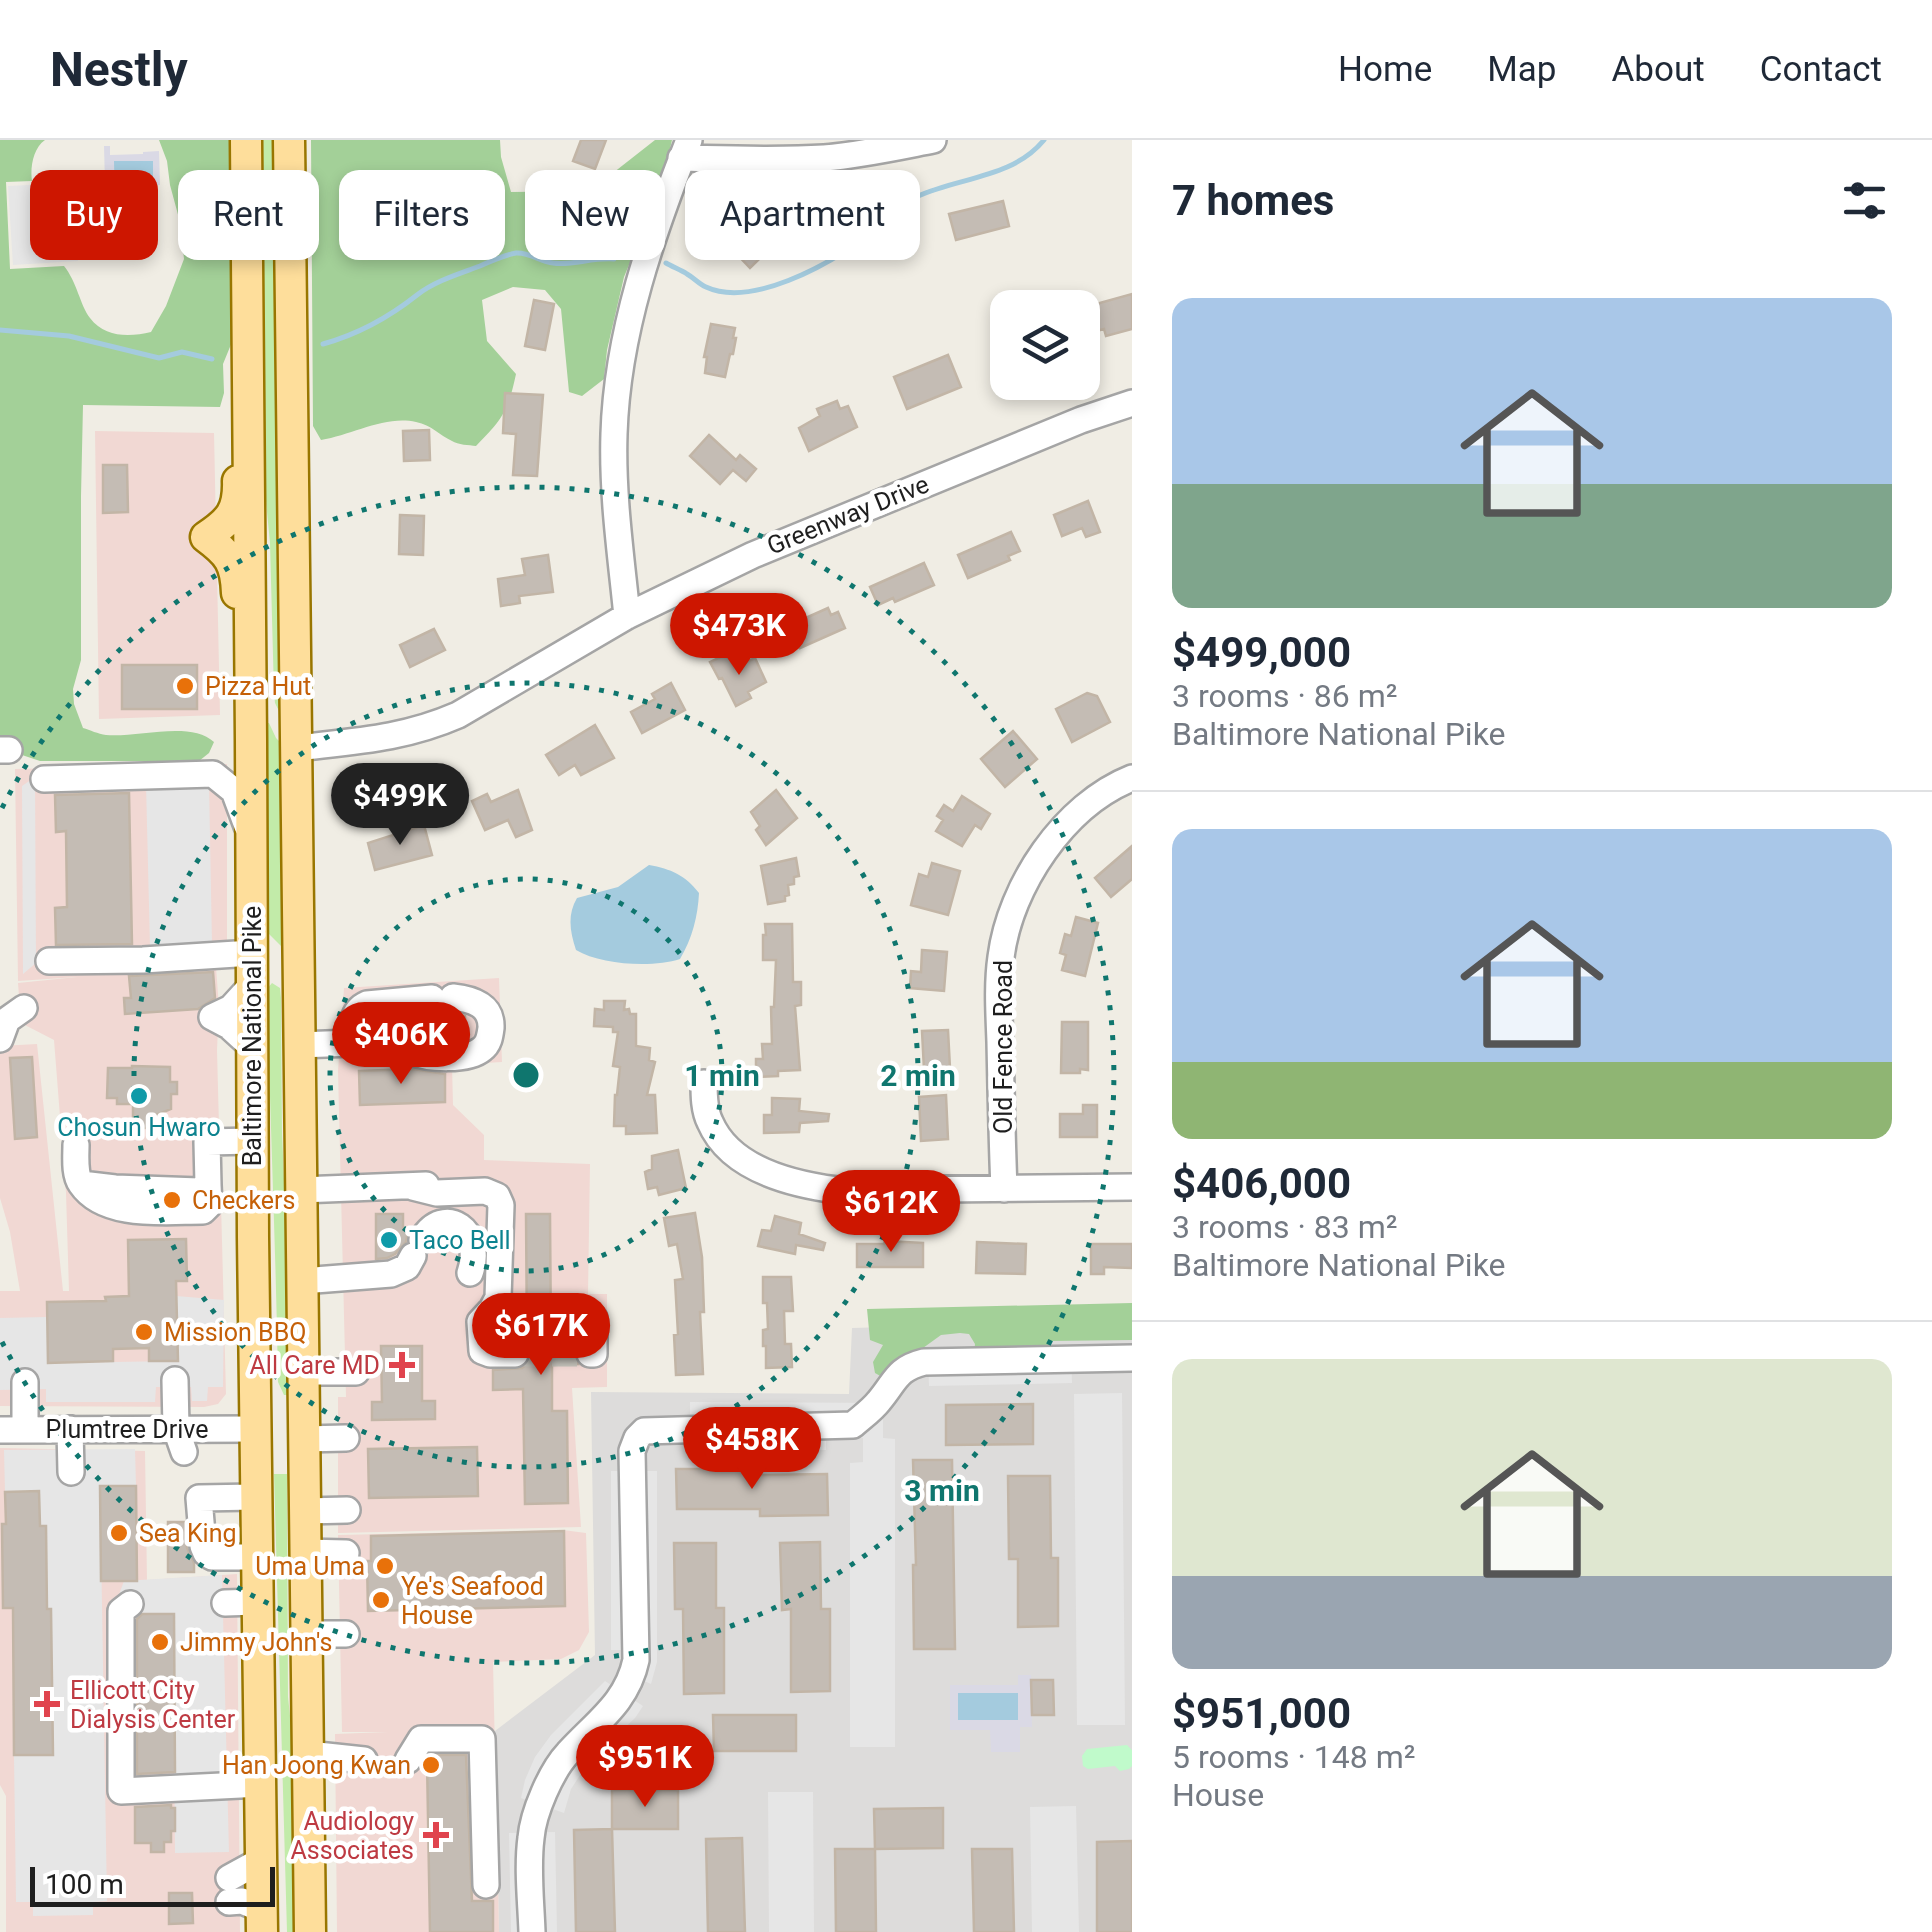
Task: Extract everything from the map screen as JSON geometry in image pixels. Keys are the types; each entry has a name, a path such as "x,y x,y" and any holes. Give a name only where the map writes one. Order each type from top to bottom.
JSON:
{"main road":[{"name":"Baltimore National Pike","path":"246,140 261,1920"},
{"name":"Baltimore National Pike","path":"289,140 310,1932"},
{"path":"248,344 237,416 238,490 234,510 226,524 196,537 224,550 232,561 237,580 239,669 251,740"},
{"path":"250,580 264,698 273,719 296,748"},
{"path":"252,954 299,986"},
{"path":"252,1141 268,1212 272,1388 282,1405 304,1407"},
{"path":"255,1428 304,1452"}],"street":[{"path":"627,616 615,486 617,389 638,285 685,149 780,160 826,158 933,140"},
{"name":"Greenway Drive","path":"296,748 398,736 428,728 458,715 627,616 795,536 1132,403"},
{"path":"44,779 213,774 234,791 250,835"},
{"name":"Old Fence Road","path":"1004,1189 999,994 1001,956 1012,913 1026,880 1050,843 1096,799 1132,778"},
{"path":"49,961 252,954"},
{"path":"300,1045 352,1042 354,1016 360,1007 471,998 486,1008 491,1020 485,1048 469,1056 424,1058 412,1052 406,1041"},
{"path":"0,1040 6,1020 24,1008"},
{"path":"704,1083 709,1120 720,1138 738,1155 780,1179 801,1185 836,1190 1132,1187"},
{"path":"76,1145 81,1184 199,1191 208,1185 206,1142 252,1141"},
{"path":"301,1190 413,1187 466,1180"},
{"path":"413,1187 436,1192 485,1191 497,1196 501,1205 498,1298 480,1322 480,1344 482,1351 490,1354 514,1354"},
{"path":"302,1280 391,1274 407,1267 427,1231 442,1223 464,1228 471,1238 474,1262 470,1273"},
{"path":"590,1354 596,1349 594,1318"},
{"path":"532,1932 531,1836 546,1788 567,1754 619,1701 633,1674 636,1660 632,1451 644,1431 853,1425 878,1403 897,1375 908,1366 924,1362 1132,1358"},
{"path":"303,1372 356,1372"},
{"path":"175,1380 180,1440"},
{"path":"12,1430 25,1382"},
{"name":"Plumtree Drive","path":"12,1430 70,1429 180,1440 255,1428"},
{"path":"70,1429 71,1472"},
{"path":"304,1452 346,1438"},
{"path":"255,1497 199,1498 206,1553 212,1557 256,1557"},
{"path":"305,1511 347,1510"},
{"path":"305,1552 346,1552"},
{"path":"226,1603 257,1602"},
{"path":"130,1604 121,1611 121,1791 260,1784"},
{"path":"306,1634 346,1634"},
{"path":"408,1760 422,1739 482,1739 486,1885"},
{"path":"308,1754 364,1760"},
{"path":"260,1861 229,1890 261,1920"}],"shaded area":[{"path":"104,146 110,146 110,155 159,151 160,185 158,170 105,170"},
{"path":"30,185 30,260 78,261 13,265 8,186"},
{"path":"95,431 214,433 220,715 99,719"},
{"path":"227,764 227,966 216,967 226,1394 218,1404 204,1407 0,1406 0,1291 20,1291 0,1198 0,1046 37,1044 63,1291 69,1291 54,1040 21,1023 18,983 77,977 18,981 15,769"},
{"path":"35,777 36,963 23,974 22,786"},
{"path":"209,783 212,945 150,947 146,784"},
{"path":"499,978 502,1062 452,1065 453,1105 484,1135 484,1160 590,1164 588,1294 607,1294 607,1387 572,1388 581,1527 338,1533 338,1397 346,1397 338,1071 344,988"},
{"path":"176,1296 224,1300 223,1387 208,1387 207,1401 192,1401 191,1387 156,1387 155,1402 46,1402 46,1389 0,1390 0,1318 47,1317 49,1363 177,1361"},
{"path":"1132,1320 1132,1932 499,1932 495,1731 595,1655 591,1392 849,1394 852,1328"},
{"path":"1071,1352 1072,1383 929,1386 928,1355"},
{"path":"1122,1393 1125,1725 1077,1725 1074,1394"},
{"path":"690,1402 883,1403 883,1438 895,1439 895,1747 850,1747 850,1463 863,1462 863,1438 826,1437 826,1450 690,1450"},
{"path":"0,1448 145,1451 147,1580 237,1574 240,1932 6,1932 6,1796 0,1785"},
{"path":"135,1449 136,1486 100,1487 107,1901 93,1902 93,1915 33,1916 33,1902 16,1902 14,1755 53,1754 51,1610 47,1609 39,1492 5,1492 4,1450"},
{"path":"611,1471 657,1471 657,1662 651,1684 642,1680 648,1650 611,1650"},
{"path":"563,1530 586,1533 589,1632 579,1650 561,1659 493,1662 499,1932 337,1932 335,1734 388,1732 342,1732 338,1535"},
{"path":"222,1575 229,1852 175,1853 173,1614 128,1614 117,1600 124,1581"},
{"path":"1018,1675 1031,1675 1032,1727 1020,1727 1020,1752 991,1752 990,1730 950,1730 950,1685 1018,1685"},
{"path":"605,1681 643,1706 635,1718 588,1763 571,1789 564,1813 521,1798 535,1757 551,1735"},
{"path":"768,1792 813,1792 814,1932 769,1932"},
{"path":"1076,1806 1079,1932 1032,1932 1030,1807"},
{"path":"555,1832 557,1932 511,1932 509,1833"}],"green space":[{"path":"0,140 45,140 33,159 30,181 6,182 10,269 64,266 96,325 110,333 151,332 184,260 236,260 232,342 223,364 224,393 220,407 83,405 81,660 73,689 83,728 118,735 192,732 214,742 199,761 40,761 19,754 0,739"},
{"path":"159,140 229,140 231,170 178,170 178,215"},
{"path":"258,140 274,140 274,170 258,170"},
{"path":"311,140 500,140 505,170 339,170 339,260 505,260 505,171 511,192 525,192 525,260 631,260 607,350 604,379 582,396 569,392 561,309 545,290 513,287 482,300 487,341 516,374 503,414 476,446 447,439 427,425 404,421 380,423 321,440 313,426 312,260 319,260 319,170 311,170"},
{"path":"655,140 672,140 665,171 617,170"},
{"path":"260,260 275,260 281,715 274,693 270,543 262,460"},
{"path":"265,723 269,723 285,747 287,952 268,933"},
{"path":"272,983 280,988 281,998 282,1133 293,1383 290,1395 284,1395 278,1382 267,989"},
{"path":"1132,1303 1132,1340 1050,1341 1051,1352 973,1365 975,1344 969,1334 941,1335 923,1348 916,1369 898,1386 875,1373 873,1362 883,1345 870,1340 867,1309"},
{"path":"274,1474 287,1474 288,1697 298,1790 299,1932 287,1932"},
{"path":"1127,1745 1132,1750 1129,1769 1083,1766 1082,1756 1087,1749"}],"water":[{"path":"114,161 153,161 153,170 114,170"},
{"path":"649,865 677,874 699,893 694,927 680,959 627,964 576,950 570,924 577,898 618,887"},
{"path":"958,1693 1018,1693 1018,1720 958,1720"}],"building":[{"path":"581,140 606,140 595,169 573,161"},
{"path":"1003,201 1009,226 956,240 949,214"},
{"path":"742,260 758,260 750,268"},
{"path":"1132,294 1132,329 1106,336 1104,329 1100,330 1100,303"},
{"path":"534,300 554,304 545,350 525,346"},
{"path":"711,324 735,328 733,354 725,377 705,373"},
{"path":"948,355 961,387 907,409 894,377"},
{"path":"505,393 543,395 537,476 513,475 516,434 503,433"},
{"path":"837,401 840,409 848,406 857,427 809,451 799,428 820,416 817,409"},
{"path":"429,430 430,460 404,461 403,431"},
{"path":"709,435 736,460 740,455 756,469 746,481 733,470 720,484 690,456"},
{"path":"103,465 127,465 128,512 103,513"},
{"path":"1088,501 1100,532 1086,537 1082,528 1062,536 1054,515"},
{"path":"400,515 424,516 423,555 399,554"},
{"path":"1011,532 1020,551 1008,556 1010,560 968,578 958,555"},
{"path":"548,555 553,592 519,596 520,603 501,606 498,579 525,575 522,559"},
{"path":"924,563 934,585 878,605 870,587"},
{"path":"828,608 831,615 838,612 845,628 800,648 790,625"},
{"path":"434,629 445,650 410,667 400,645"},
{"path":"727,654 734,668 755,658 766,682 748,692 751,698 736,706 710,662"},
{"path":"122,665 197,665 197,709 122,709"},
{"path":"671,683 685,710 642,733 631,712 655,699 652,694"},
{"path":"1087,693 1097,696 1110,722 1072,742 1056,709"},
{"path":"595,725 614,758 581,775 575,765 559,775 546,755"},
{"path":"1013,731 1037,759 1005,787 981,759"},
{"path":"518,790 532,830 516,837 508,820 485,830 472,801 487,794 491,802"},
{"path":"776,790 797,818 766,845 751,812"},
{"path":"129,793 132,944 56,945 55,908 67,907 66,831 56,832 55,795"},
{"path":"962,796 990,814 981,829 975,825 962,846 936,831 943,820 937,816 944,805 953,811"},
{"path":"424,825 432,855 375,870 368,843"},
{"path":"1132,846 1132,879 1111,897 1095,878"},
{"path":"796,858 799,876 794,877 794,884 788,885 789,895 785,901 768,904 761,866"},
{"path":"932,863 960,871 948,915 911,905 919,874 928,877"},
{"path":"1076,917 1098,923 1085,976 1062,970 1066,955 1060,953 1065,934 1071,936"},
{"path":"765,924 792,924 793,982 801,982 801,1005 795,1006 800,1070 756,1077 756,1059 763,1059 762,1044 772,1044 776,960 763,960"},
{"path":"922,950 947,952 944,991 910,988 911,971 921,972"},
{"path":"213,972 215,998 198,1009 125,1014 124,998 131,998 129,976"},
{"path":"604,1001 625,1001 624,1010 636,1014 636,1046 650,1048 649,1060 655,1062 647,1095 655,1095 657,1133 626,1134 626,1126 614,1126 620,1067 613,1066 618,1032 613,1032 613,1027 594,1026 595,1009 604,1010"},
{"path":"443,1010 465,1016 466,1039 423,1039 423,1029 429,1028 429,1015"},
{"path":"1062,1022 1088,1022 1088,1070 1061,1073"},
{"path":"948,1030 950,1068 924,1070 922,1031"},
{"path":"32,1057 37,1137 15,1139 10,1058"},
{"name":"Chosun Hwaro","path":"170,1067 170,1082 177,1082 177,1094 171,1094 171,1109 156,1115 157,1124 152,1128 133,1128 133,1104 117,1104 117,1098 107,1098 108,1068"},
{"path":"413,1069 445,1074 445,1102 360,1105 359,1071"},
{"path":"946,1095 948,1139 921,1141 919,1097"},
{"path":"772,1098 800,1099 799,1111 829,1114 828,1121 800,1123 799,1132 764,1133 764,1115 772,1115"},
{"path":"1083,1105 1097,1105 1097,1137 1060,1137 1060,1114 1083,1114"},
{"path":"678,1150 686,1188 659,1195 657,1187 648,1189 645,1172 652,1169 652,1156"},
{"path":"695,1213 702,1257 703,1374 676,1375 675,1280 683,1279 677,1244 669,1246 664,1218"},
{"name":"Taco Bell","path":"376,1214 403,1214 403,1229 408,1232 406,1242 387,1258 376,1259"},
{"path":"526,1214 550,1214 551,1343 578,1343 574,1355 578,1364 552,1365 552,1411 567,1411 568,1503 525,1504 523,1389 493,1390 493,1370 522,1368 531,1355 527,1344"},
{"path":"775,1216 801,1223 799,1234 825,1243 823,1250 796,1245 795,1254 758,1246 762,1230 771,1231"},
{"path":"186,1239 187,1281 176,1281 178,1361 149,1361 149,1348 113,1349 113,1361 48,1363 47,1302 106,1301 105,1297 129,1296 128,1240"},
{"path":"977,1242 1026,1244 1025,1274 976,1273"},
{"path":"923,1243 923,1267 857,1267 857,1244"},
{"path":"1091,1244 1132,1244 1132,1268 1104,1267 1104,1274 1091,1274"},
{"path":"763,1277 791,1277 793,1311 784,1311 785,1344 791,1344 792,1367 766,1368 763,1330 768,1329"},
{"path":"381,1346 422,1346 422,1401 435,1401 435,1419 372,1420 372,1402 382,1402"},
{"path":"1033,1404 1033,1444 946,1445 946,1405"},
{"path":"477,1447 478,1496 369,1498 368,1449"},
{"path":"913,1460 952,1460 955,1649 914,1649"},
{"path":"676,1469 760,1469 759,1475 827,1474 828,1515 760,1516 760,1509 677,1509"},
{"path":"1008,1476 1050,1476 1051,1558 1058,1558 1058,1626 1018,1627 1018,1559 1009,1559"},
{"name":"Sea King","path":"100,1486 136,1486 137,1581 101,1581"},
{"path":"39,1491 40,1526 46,1526 47,1609 51,1609 53,1755 14,1755 13,1608 3,1608 5,1492"},
{"path":"168,1522 185,1522 194,1572 168,1572"},
{"path":"564,1531 565,1606 368,1611 371,1536"},
{"path":"820,1542 821,1609 830,1609 830,1691 791,1692 791,1609 782,1610 780,1543"},
{"path":"674,1543 716,1543 716,1608 724,1608 724,1693 684,1694 683,1609 675,1609"},
{"path":"142,1614 174,1614 175,1772 137,1774 137,1619"},
{"path":"1031,1680 1053,1680 1054,1715 1032,1715"},
{"path":"713,1715 796,1715 796,1751 714,1751"},
{"path":"430,1755 466,1755 472,1901 493,1901 493,1932 430,1932"},
{"path":"612,1790 678,1790 678,1829 612,1829"},
{"path":"135,1807 175,1808 175,1831 171,1831 171,1842 164,1842 164,1852 151,1852 151,1843 135,1843"},
{"path":"943,1808 943,1848 875,1849 874,1809"},
{"path":"612,1829 615,1932 576,1932 574,1830"},
{"path":"742,1838 745,1932 708,1932 706,1839"},
{"path":"1132,1841 1132,1932 1097,1932 1097,1842"},
{"path":"835,1849 875,1849 876,1932 836,1932"},
{"path":"972,1849 1012,1849 1014,1932 974,1932"},
{"path":"169,1893 192,1893 193,1923 169,1924"}],"waterway":[{"path":"666,263 703,286 724,292 766,288 830,260 918,196 1002,169 1031,153 1044,140"},
{"path":"323,344 373,324 439,282 507,255 525,254"},
{"path":"542,260 560,264 590,260"},
{"path":"0,330 69,336 159,358 182,352 212,359"}],"tunnel":[{"path":"515,1354 590,1354"}],"place":[{"name":"Pizza Hut","path":"185,686"},
{"name":"Chosun Hwaro","path":"139,1096"},
{"name":"Checkers","path":"172,1200"},
{"name":"Taco Bell","path":"389,1240"},
{"name":"Mission BBQ","path":"144,1332"},
{"name":"All Care MD","path":"402,1365"},
{"name":"Sea King","path":"119,1533"},
{"name":"Uma Uma","path":"385,1566"},
{"name":"Ye's Seafood House","path":"381,1600"},
{"name":"Jimmy John's","path":"160,1642"},
{"name":"Ellicott City Dialysis Center","path":"47,1704"},
{"name":"Han Joong Kwan","path":"431,1765"},
{"name":"Audiology Associates","path":"436,1835"}]}
